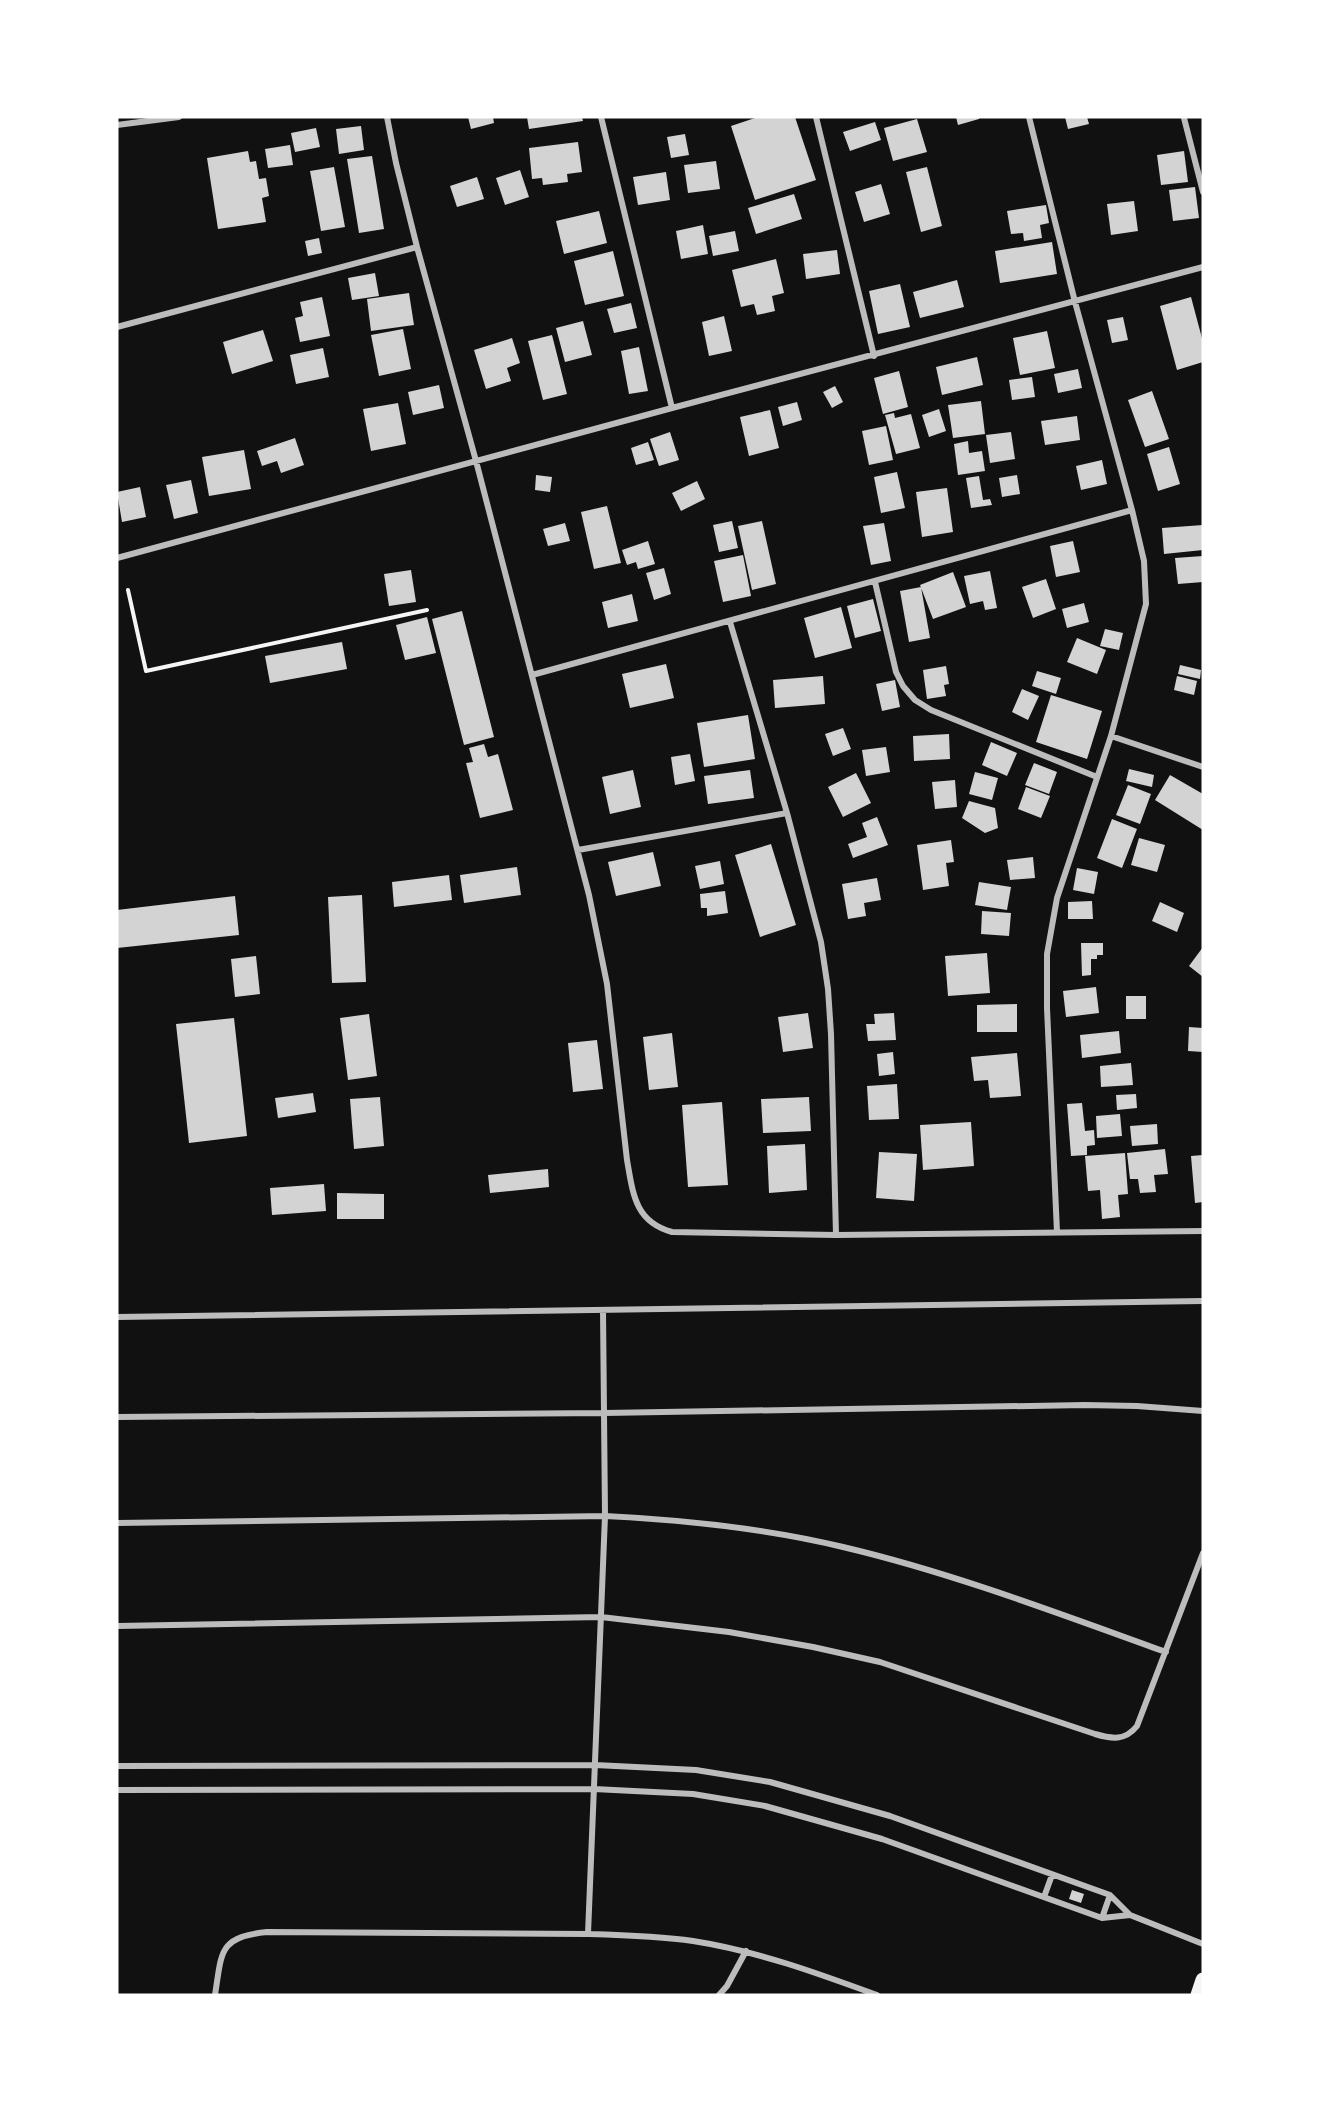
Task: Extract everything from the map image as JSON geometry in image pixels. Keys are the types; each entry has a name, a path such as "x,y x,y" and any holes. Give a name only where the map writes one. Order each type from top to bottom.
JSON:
{"main road":[{"path":"1198,1995 1203,1980"}],"street":[{"path":"117,125 179,117"},
{"path":"387,117 417,246 476,461 600,942 631,1183 644,1218 657,1228 672,1232 836,1235 1203,1231"},
{"path":"601,117 672,408"},
{"path":"816,117 874,356"},
{"path":"1029,117 1074,302 1132,510 1144,561 1146,604 1112,736 1057,898 1047,954 1047,1008 1057,1232"},
{"path":"1184,118 1203,192"},
{"path":"117,327 417,246"},
{"path":"117,558 1203,267"},
{"path":"531,675 1132,510"},
{"path":"875,582 896,672 903,687 915,700 931,710 1097,777"},
{"path":"730,622 787,813 821,942 828,989 831,1034 836,1235"},
{"path":"1112,736 1203,766"},
{"path":"578,850 787,813"},
{"path":"117,1317 1203,1301"},
{"path":"588,1934 605,1516 603,1310"},
{"path":"117,1417 605,1413 1085,1405 1203,1411"},
{"path":"117,1523 605,1516 680,1520 777,1533 843,1547 925,1569 1043,1607 1166,1652"},
{"path":"117,1626 601,1617 729,1632 880,1662 1095,1734 1125,1737 1137,1726 1203,1553"},
{"path":"117,1766 595,1765 696,1770 770,1782 890,1816 1110,1895 1130,1915 1203,1944"},
{"path":"117,1790 594,1789 693,1794 765,1806 882,1839 1102,1918 1130,1915"},
{"path":"1044,1897 1052,1875"},
{"path":"1102,1918 1110,1895"},
{"path":"215,1995 221,1959 226,1947 236,1938 250,1934 291,1932 636,1935 693,1941 746,1951 822,1974 878,1995"},
{"path":"719,1995 727,1986 746,1951"}],"path":[{"path":"128,590 146,671 427,610"}],"building":[{"path":"468,117 493,117 494,123 471,129"},
{"path":"527,117 582,117 583,121 529,129"},
{"path":"758,117 795,117 816,180 755,200 731,126"},
{"path":"956,117 979,117 979,119 958,125"},
{"path":"1065,117 1087,117 1089,124 1068,129"},
{"path":"917,119 927,152 893,161 884,128"},
{"path":"875,122 881,140 850,151 843,132"},
{"path":"361,126 364,150 339,154 336,129"},
{"path":"316,128 320,147 295,152 291,133"},
{"path":"685,134 689,155 671,158 667,137"},
{"path":"578,142 582,172 567,174 568,182 543,185 542,178 532,179 529,148"},
{"path":"290,145 293,165 268,168 265,149"},
{"path":"248,151 250,162 256,161 259,179 266,178 269,196 262,198 266,222 218,229 207,158"},
{"path":"1184,151 1188,182 1161,185 1157,155"},
{"path":"372,156 384,229 359,233 347,159"},
{"path":"716,161 720,189 688,193 684,165"},
{"path":"334,167 345,227 321,231 310,171"},
{"path":"927,167 942,226 921,232 906,172"},
{"path":"520,170 529,197 505,205 496,178"},
{"path":"666,172 670,200 638,205 633,177"},
{"path":"477,177 484,199 457,207 450,186"},
{"path":"881,184 890,214 864,222 855,192"},
{"path":"1195,187 1199,218 1173,221 1169,190"},
{"path":"794,194 802,219 756,234 748,208"},
{"path":"1134,201 1138,231 1111,235 1107,204"},
{"path":"1046,205 1049,223 1040,225 1042,238 1024,241 1023,233 1011,234 1007,211"},
{"path":"599,211 607,243 564,254 556,221"},
{"path":"703,225 708,254 681,259 676,231"},
{"path":"735,231 739,251 713,256 709,236"},
{"path":"319,238 322,253 308,256 305,241"},
{"path":"1052,242 1057,274 1000,283 995,251"},
{"path":"837,250 840,274 806,279 803,254"},
{"path":"613,251 624,296 585,305 574,261"},
{"path":"776,259 784,293 772,296 775,311 757,315 754,304 741,307 732,270"},
{"path":"375,273 379,296 352,300 348,278"},
{"path":"957,280 964,307 920,318 913,292"},
{"path":"900,284 910,327 878,334 869,291"},
{"path":"409,293 414,325 371,331 367,299"},
{"path":"322,297 330,336 300,342 295,318 303,316 300,302"},
{"path":"1191,297 1203,342 1203,362 1177,370 1160,306"},
{"path":"631,303 637,328 614,333 607,309"},
{"path":"724,316 732,351 709,356 702,322"},
{"path":"1123,317 1128,340 1112,343 1107,320"},
{"path":"583,321 592,355 565,362 556,328"},
{"path":"403,329 411,369 379,376 371,335"},
{"path":"263,330 273,361 232,374 223,342"},
{"path":"1047,331 1055,368 1020,375 1013,338"},
{"path":"552,335 567,394 543,400 528,341"},
{"path":"512,338 520,363 507,368 511,381 486,389 474,350"},
{"path":"639,347 648,391 629,394 621,351"},
{"path":"323,348 329,377 296,384 290,355"},
{"path":"977,357 983,385 942,395 936,367"},
{"path":"1078,369 1082,388 1058,393 1054,374"},
{"path":"899,371 908,407 883,414 874,378"},
{"path":"1032,377 1035,397 1012,400 1009,380"},
{"path":"439,385 444,408 413,415 408,392"},
{"path":"835,386 843,402 832,408 823,392"},
{"path":"1152,391 1169,439 1145,447 1128,400"},
{"path":"981,401 985,434 953,438 948,405"},
{"path":"797,402 802,420 783,426 778,407"},
{"path":"398,403 406,444 371,451 363,409"},
{"path":"939,409 946,431 929,437 922,415"},
{"path":"770,410 779,448 749,456 740,417"},
{"path":"894,413 895,418 911,414 920,448 896,454 885,415"},
{"path":"1077,416 1080,440 1045,445 1041,421"},
{"path":"886,426 893,460 869,465 862,431"},
{"path":"670,432 679,460 659,466 650,439"},
{"path":"1011,432 1015,459 990,463 986,435"},
{"path":"295,438 304,465 281,473 277,461 262,466 257,451"},
{"path":"968,441 969,453 982,451 985,471 958,475 954,444"},
{"path":"648,442 654,460 636,465 631,448"},
{"path":"1169,447 1180,484 1158,491 1147,454"},
{"path":"244,450 251,489 209,496 202,457"},
{"path":"1102,460 1107,484 1081,490 1076,466"},
{"path":"897,472 905,508 881,513 874,477"},
{"path":"536,475 552,477 550,492 535,490"},
{"path":"1017,475 1020,494 1002,497 999,478"},
{"path":"979,476 983,500 990,499 992,505 971,508 966,478"},
{"path":"191,480 198,513 174,519 166,485"},
{"path":"697,481 705,499 681,511 672,493"},
{"path":"140,487 146,517 122,522 117,492"},
{"path":"947,488 953,532 922,537 916,492"},
{"path":"607,506 621,563 594,569 581,512"},
{"path":"732,521 738,548 719,552 713,525"},
{"path":"762,521 776,584 752,590 738,526"},
{"path":"565,523 570,541 548,546 543,529"},
{"path":"884,523 891,561 871,565 863,526"},
{"path":"1203,525 1203,550 1164,554 1162,528"},
{"path":"648,541 655,564 638,569 636,562 627,565 622,550"},
{"path":"1073,541 1080,572 1056,577 1050,546"},
{"path":"743,555 751,596 723,602 714,561"},
{"path":"1203,556 1203,582 1178,584 1175,558"},
{"path":"664,568 671,594 654,600 646,573"},
{"path":"411,570 416,602 389,606 384,574"},
{"path":"990,571 997,608 985,610 983,601 970,604 964,576"},
{"path":"953,572 966,607 933,619 920,585"},
{"path":"1046,579 1056,609 1033,618 1022,587"},
{"path":"921,587 930,638 909,642 900,591"},
{"path":"632,594 638,621 608,628 602,602"},
{"path":"873,599 881,631 855,638 847,606"},
{"path":"1084,603 1089,622 1067,628 1062,609"},
{"path":"841,607 852,648 815,658 804,618"},
{"path":"462,611 494,737 464,745 432,619"},
{"path":"427,617 436,653 405,660 396,625"},
{"path":"1105,629 1123,633 1119,650 1100,646"},
{"path":"1077,638 1106,650 1097,674 1067,662"},
{"path":"342,642 347,669 270,683 265,656"},
{"path":"666,664 674,698 630,708 622,674"},
{"path":"1180,665 1201,670 1200,679 1178,674"},
{"path":"946,666 949,684 944,685 946,696 927,699 923,670"},
{"path":"1037,671 1061,678 1056,694 1032,686"},
{"path":"823,676 825,704 775,708 773,680"},
{"path":"1177,676 1197,681 1194,695 1174,690"},
{"path":"895,680 900,707 882,711 876,684"},
{"path":"1022,689 1039,696 1028,720 1012,712"},
{"path":"1051,695 1102,711 1087,759 1036,742"},
{"path":"748,715 755,759 704,767 697,723"},
{"path":"843,728 851,749 833,756 825,734"},
{"path":"949,734 950,759 914,761 913,736"},
{"path":"991,742 1017,753 1007,776 982,765"},
{"path":"484,744 488,757 498,754 513,810 480,818 466,763 473,762 469,748"},
{"path":"886,747 890,772 866,776 862,750"},
{"path":"690,754 695,781 675,785 671,757"},
{"path":"1034,763 1057,772 1049,794 1025,785"},
{"path":"1129,769 1154,775 1152,787 1126,781"},
{"path":"633,770 641,807 610,814 602,777"},
{"path":"750,770 754,798 708,804 704,776"},
{"path":"975,772 998,778 992,800 969,794"},
{"path":"856,773 871,803 843,817 828,787"},
{"path":"1170,775 1203,794 1203,830 1155,800"},
{"path":"955,780 957,807 935,809 932,782"},
{"path":"1128,785 1151,794 1140,824 1116,815"},
{"path":"1026,787 1050,796 1041,818 1018,809"},
{"path":"969,801 995,808 998,828 985,833 962,818"},
{"path":"877,817 888,845 853,858 848,844 867,837 862,823"},
{"path":"1112,819 1137,829 1122,868 1097,858"},
{"path":"1139,838 1165,845 1157,872 1131,865"},
{"path":"951,840 954,862 946,863 949,886 923,890 917,845"},
{"path":"771,844 796,925 760,937 735,855"},
{"path":"653,852 661,886 616,896 608,862"},
{"path":"1033,857 1035,878 1010,880 1007,860"},
{"path":"720,861 724,884 700,889 695,866"},
{"path":"517,867 521,895 464,903 460,875"},
{"path":"1077,868 1098,872 1094,894 1073,890"},
{"path":"449,875 452,900 394,907 392,882"},
{"path":"877,878 881,900 864,903 866,916 848,919 842,884"},
{"path":"979,882 1011,887 1007,910 975,905"},
{"path":"725,891 728,913 707,916 707,908 701,908 700,894"},
{"path":"362,895 366,982 332,983 328,897"},
{"path":"235,896 239,935 117,948 117,910"},
{"path":"1092,901 1093,919 1068,919 1068,902"},
{"path":"1160,902 1184,913 1177,932 1152,921"},
{"path":"982,911 1011,913 1009,936 981,934"},
{"path":"1081,943 1103,943 1103,955 1097,955 1097,959 1091,959 1091,975 1082,976"},
{"path":"1203,947 1203,977 1189,966"},
{"path":"987,953 990,993 948,996 945,956"},
{"path":"256,956 260,994 235,997 231,959"},
{"path":"1096,987 1099,1013 1066,1017 1063,991"},
{"path":"1126,996 1146,996 1146,1019 1126,1019"},
{"path":"1017,1004 1017,1032 977,1032 977,1005"},
{"path":"808,1013 813,1048 783,1052 778,1017"},
{"path":"894,1013 896,1040 868,1041 866,1024 875,1024 874,1014"},
{"path":"369,1014 377,1076 348,1080 340,1018"},
{"path":"234,1018 247,1136 189,1143 176,1024"},
{"path":"1189,1027 1203,1028 1203,1052 1188,1051"},
{"path":"1119,1031 1121,1053 1082,1058 1080,1035"},
{"path":"672,1033 678,1087 649,1090 643,1037"},
{"path":"597,1040 603,1089 573,1092 568,1043"},
{"path":"893,1052 895,1074 879,1076 877,1054"},
{"path":"1017,1053 1021,1096 990,1098 988,1080 974,1081 971,1057"},
{"path":"1131,1063 1133,1085 1101,1087 1100,1066"},
{"path":"897,1084 899,1119 869,1120 867,1086"},
{"path":"313,1093 316,1112 278,1118 275,1098"},
{"path":"1136,1094 1137,1108 1117,1110 1116,1095"},
{"path":"380,1097 384,1146 354,1149 350,1099"},
{"path":"809,1097 811,1131 763,1133 761,1099"},
{"path":"722,1102 728,1185 688,1187 682,1105"},
{"path":"1082,1103 1085,1131 1094,1130 1095,1145 1087,1146 1087,1155 1071,1156 1067,1104"},
{"path":"1120,1114 1122,1136 1097,1138 1096,1116"},
{"path":"971,1122 974,1166 923,1170 920,1125"},
{"path":"1157,1124 1158,1144 1132,1146 1130,1126"},
{"path":"805,1144 807,1190 769,1193 767,1146"},
{"path":"1165,1149 1168,1174 1154,1175 1156,1192 1140,1193 1138,1179 1130,1179 1127,1153"},
{"path":"879,1152 917,1154 914,1201 876,1198"},
{"path":"1125,1153 1128,1194 1118,1195 1120,1217 1102,1219 1100,1190 1088,1191 1085,1156"},
{"path":"1203,1155 1203,1202 1195,1203 1191,1156"},
{"path":"548,1169 549,1187 490,1193 488,1175"},
{"path":"324,1184 326,1211 272,1215 270,1188"},
{"path":"337,1193 384,1194 384,1219 337,1219"},
{"path":"1072,1890 1084,1894 1081,1903 1069,1899"}]}
